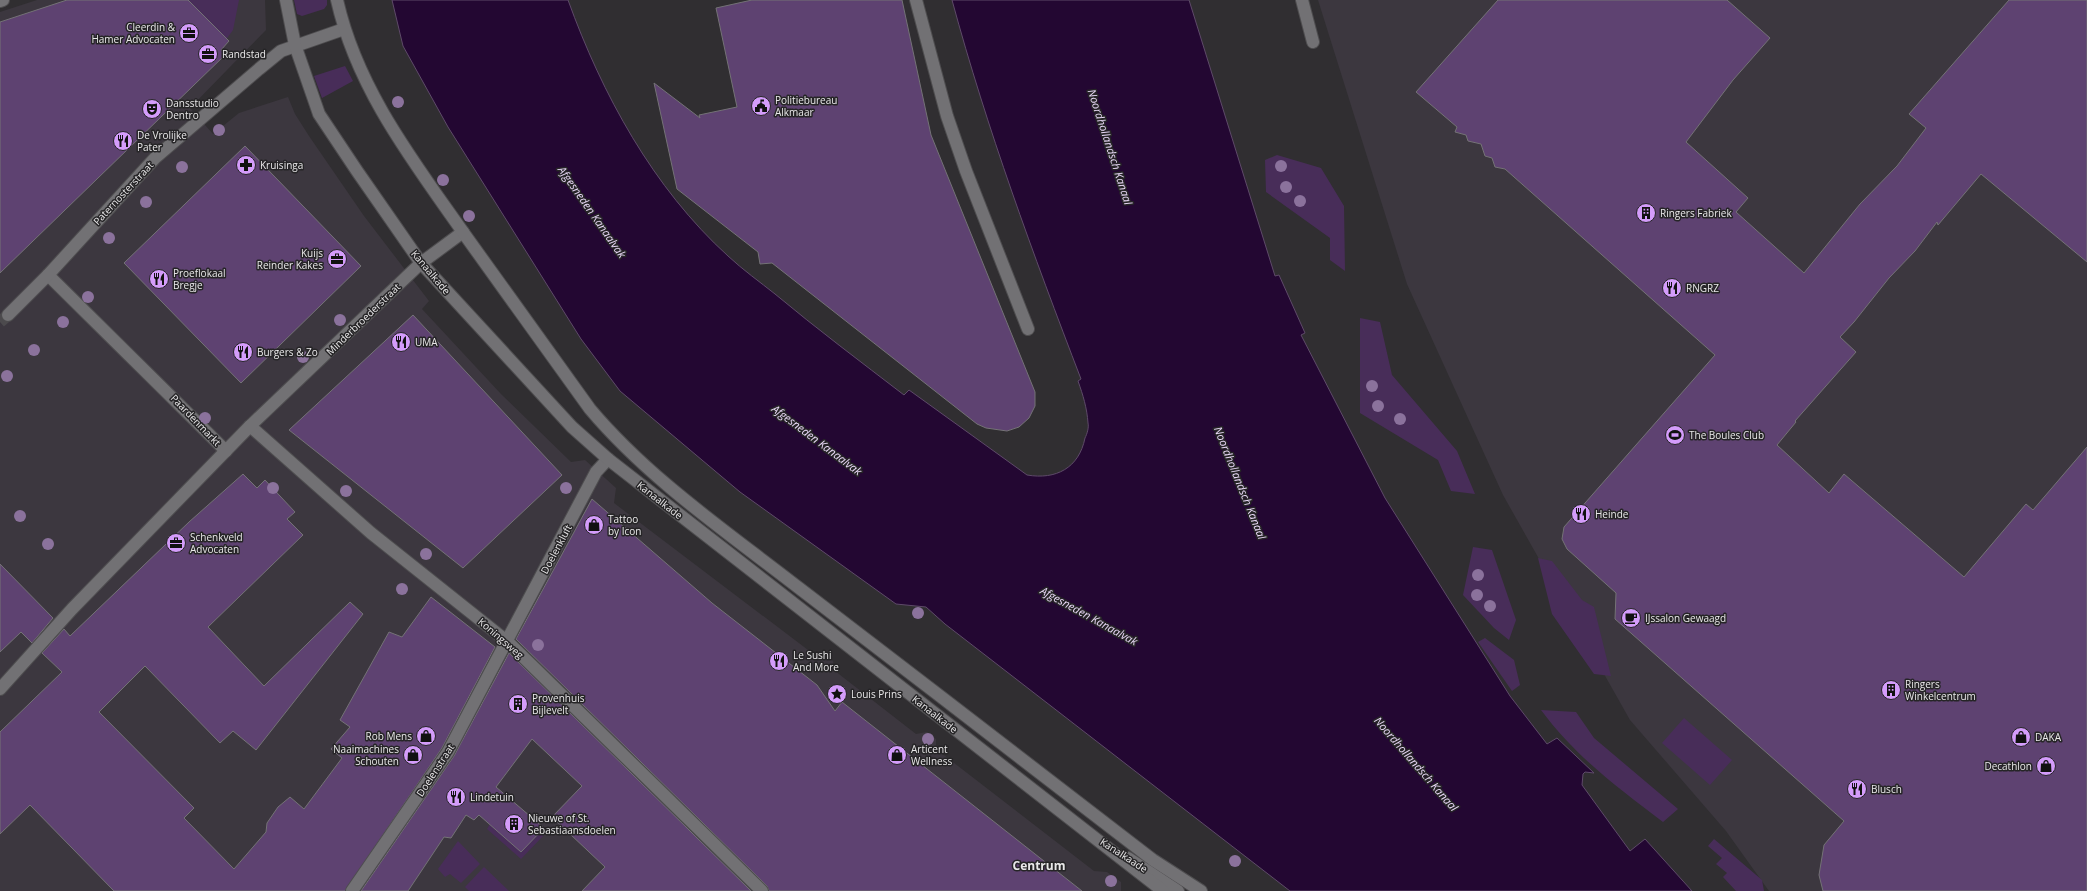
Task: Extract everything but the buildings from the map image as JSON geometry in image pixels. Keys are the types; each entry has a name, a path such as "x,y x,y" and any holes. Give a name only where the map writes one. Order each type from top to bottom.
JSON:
{"street":[{"name":"Kanaalkade","path":"286,0 295,45 319,114 421,263 572,427 608,459 1163,891"},
{"name":"Kanaalkade","path":"337,0 344,29 368,88 398,141 590,410 631,454 712,521 1152,860 1201,891"},
{"path":"916,0 947,116 966,171 1028,329"},
{"path":"1302,0 1313,42"},
{"name":"Paternosterstraat","path":"48,275 155,158 259,68 281,51 344,29"},
{"name":"Minderbroederstraat","path":"250,426 421,263 463,232"},
{"path":"8,315 48,275"},
{"name":"Paardenmarkt","path":"0,689 72,609 226,451 48,275"},
{"path":"226,451 250,426"},
{"name":"Koningsweg","path":"250,426 371,533 508,642 762,891"},
{"name":"Doelenkluft","path":"508,642 596,472 608,459"},
{"name":"Doelenstraat","path":"352,891 448,752 508,642"},
{"name":"Kanalkaade","path":"1070,820 1178,891"}],"shaded area":[{"path":"37,0 265,0 266,30 190,108 213,134 239,113 288,97 295,114 309,136 364,216 429,301 422,309 501,394 571,462 585,460 616,488 614,503 812,653 822,652 833,661 835,671 916,734 927,732 936,739 936,749 1094,871 1107,872 1121,882 1121,891 0,891 0,12"},
{"path":"188,0 239,0 233,30 225,41"},
{"path":"294,0 327,0 327,5 324,9 302,16 297,14"},
{"path":"1318,0 2087,0 2087,891 1769,891 1726,831 1630,720 1503,495 1407,284"},
{"path":"345,66 353,81 322,98 314,76"},
{"path":"1277,155 1321,168 1344,206 1345,271 1330,260 1330,238 1266,192 1265,160"},
{"path":"1360,318 1380,322 1392,375 1457,451 1475,494 1451,491 1438,460 1360,413"},
{"path":"1473,547 1492,550 1516,620 1509,640 1494,628 1463,595"},
{"path":"1538,558 1552,561 1582,600 1594,607 1611,676 1594,674 1552,614"},
{"path":"1485,638 1514,660 1520,685 1512,691 1478,642"},
{"path":"1541,710 1576,712 1594,738 1678,809 1663,822 1613,784 1583,757 1554,727"},
{"path":"1684,718 1732,760 1710,785 1662,743"},
{"path":"490,824 543,829 546,833 521,859 487,829"},
{"path":"1714,839 1762,880 1764,891 1736,891 1723,877 1727,873 1716,864 1722,858 1708,846"},
{"path":"458,841 480,864 461,883 450,874 445,877 438,869"},
{"path":"484,867 509,891 469,891 465,887"}],"water":[{"path":"392,0 568,0 597,70 614,104 653,170 676,201 728,256 823,333 904,395 909,390 1027,475 1047,476 1065,470 1072,464 1082,448 1088,431 1086,407 1078,381 1081,379 996,144 980,96 952,0 1189,0 1275,276 1279,275 1305,333 1301,335 1385,498 1510,696 1547,744 1557,738 1594,773 1585,772 1583,774 1582,785 1630,851 1645,839 1692,891 1290,891 945,624 926,607 896,604 740,492 620,391 581,339 448,127 403,46"}],"tunnel":[{"path":"0,322 8,315"}],"place":[{"name":"Cleerdin & Hamer Advocaten","path":"189,33"},
{"name":"Randstad","path":"208,54"},
{"name":"Politiebureau Alkmaar","path":"761,106"},
{"name":"Dansstudio Dentro","path":"152,109"},
{"name":"De Vrolijke Pater","path":"123,141"},
{"name":"Kruisinga","path":"246,165"},
{"name":"Ringers Fabriek","path":"1646,213"},
{"name":"Kuijs Reinder Kakes","path":"337,259"},
{"name":"Proeflokaal Bregje","path":"159,279"},
{"name":"RNGRZ","path":"1672,288"},
{"name":"UMA","path":"401,342"},
{"name":"Burgers & Zo","path":"243,352"},
{"name":"The Boules Club","path":"1675,435"},
{"name":"Heinde","path":"1581,514"},
{"name":"Tattoo by Icon","path":"594,525"},
{"name":"Schenkveld Advocaten","path":"176,543"},
{"name":"IJssalon Gewaagd","path":"1631,618"},
{"name":"Le Sushi And More","path":"779,661"},
{"name":"Ringers Winkelcentrum","path":"1891,690"},
{"name":"Louis Prins","path":"837,694"},
{"name":"Provenhuis Bijlevelt","path":"518,704"},
{"name":"Rob Mens","path":"426,736"},
{"name":"DAKA","path":"2021,737"},
{"name":"Naaimachines Schouten","path":"413,755"},
{"name":"Articent Wellness","path":"897,755"},
{"name":"Decathlon","path":"2046,766"},
{"name":"Blusch","path":"1857,789"},
{"name":"Lindetuin","path":"456,797"},
{"name":"Nieuwe of St. Sebastiaansdoelen","path":"514,824"}],"district":[{"name":"Centrum","path":"1039,866"}],"water label":[{"name":"Noordhollandsch Kanaal","path":"1110,147"},
{"name":"Afgesneden Kanaalvak","path":"592,212"},
{"name":"Afgesneden Kanaalvak","path":"817,440"},
{"name":"Noordhollandsch Kanaal","path":"1240,483"},
{"name":"Afgesneden Kanaalvak","path":"1089,616"},
{"name":"Noordhollandsch Kanaal","path":"1416,764"}]}
